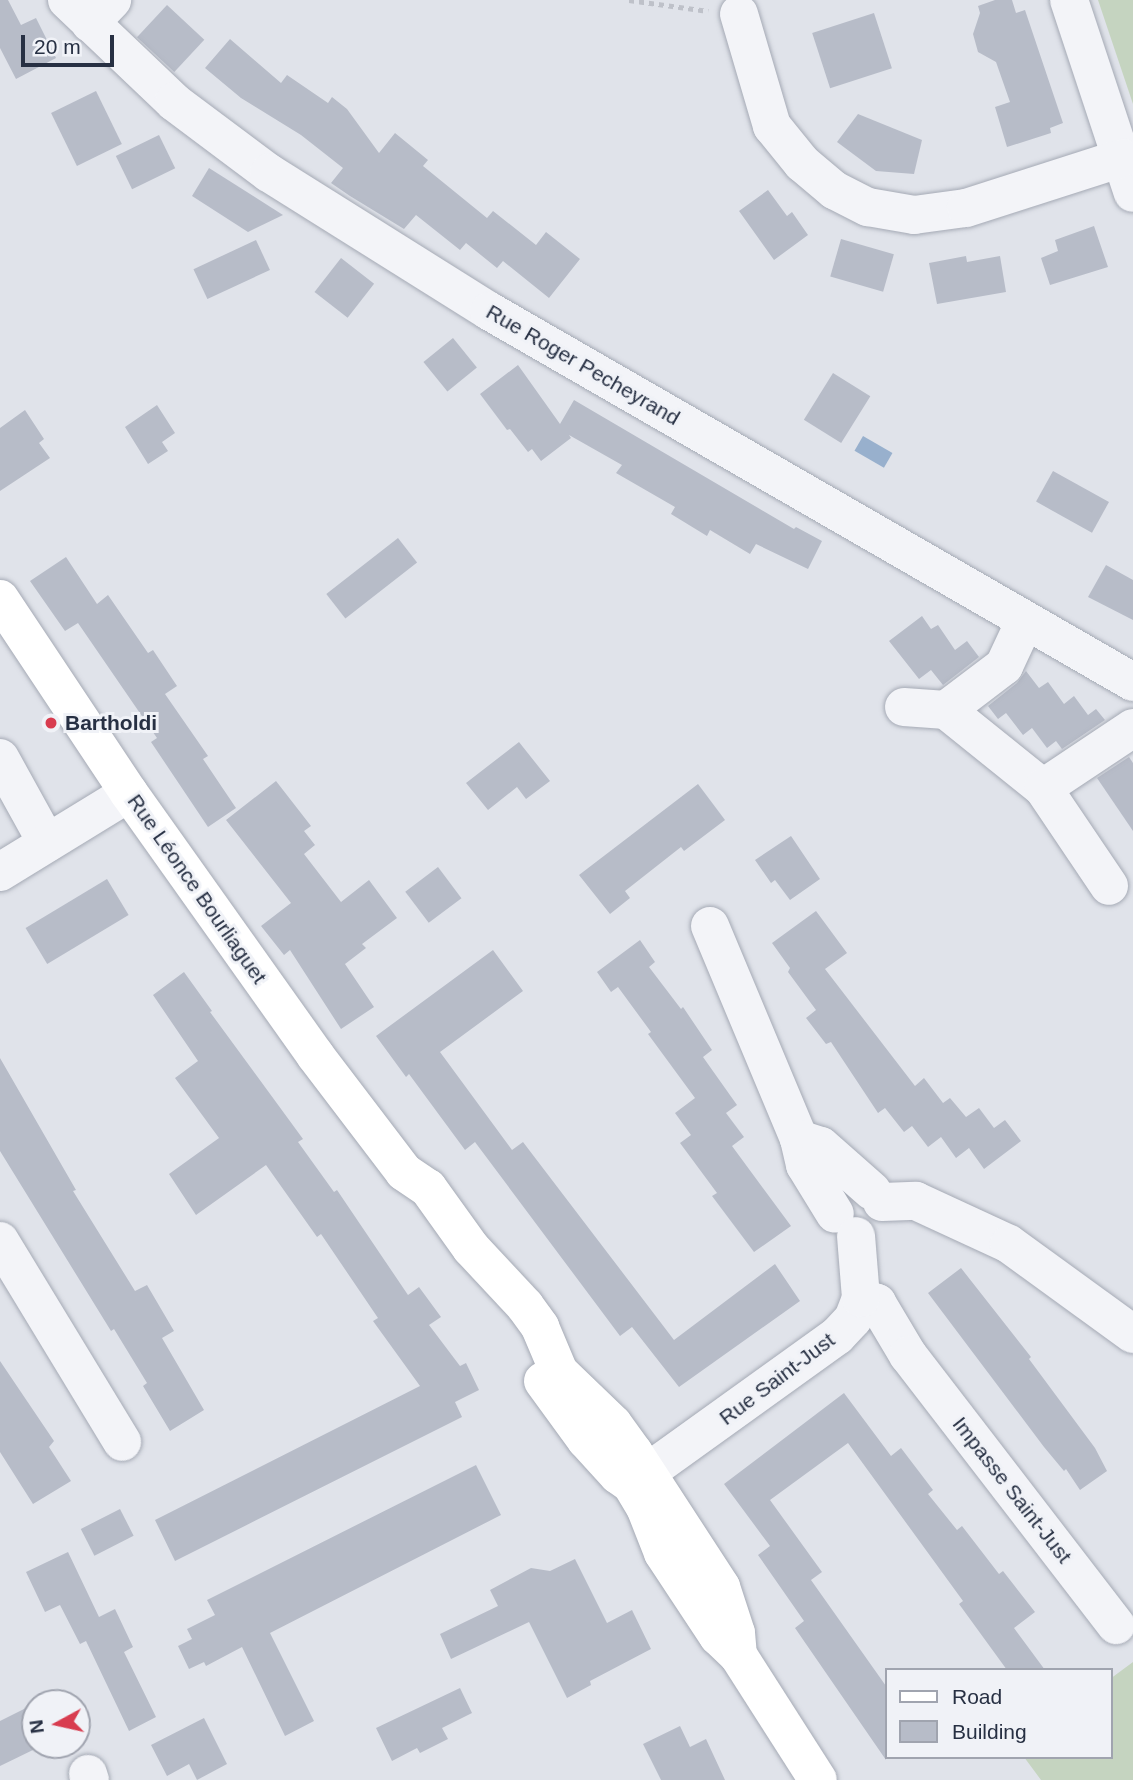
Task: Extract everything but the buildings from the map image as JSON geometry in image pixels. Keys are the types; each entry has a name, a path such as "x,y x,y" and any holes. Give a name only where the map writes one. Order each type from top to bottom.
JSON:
{"main road":[{"name":"Rue Léonce Bourliaguet","path":"6,619 315,1055 404,1172 413,1202 433,1233 463,1273 505,1315 534,1368 586,1440 618,1475 639,1479 645,1507 663,1553 718,1636 737,1654 818,1780"}],"street":[{"path":"722,12 772,126 802,163 834,190 868,207 914,215 966,208 1127,175 1069,0"},
{"name":"Rue Roger Pecheyrand","path":"90,8 174,102 269,173 489,311 1133,682"},
{"path":"946,710 1004,666 1025,621"},
{"path":"904,707 946,710 1042,788 1109,886"},
{"path":"1042,788 1133,728"},
{"path":"0,758 47,843"},
{"path":"0,871 129,793"},
{"path":"710,926 799,1139 805,1165 846,1225 860,1298"},
{"path":"799,1139 821,1146 877,1196 884,1211 879,1227 865,1236 846,1225"},
{"path":"877,1196 916,1201 1009,1244 1133,1334"},
{"path":"0,1241 122,1442"},
{"name":"Rue Saint-Just","path":"639,1479 837,1336 853,1319 860,1298"},
{"name":"Impasse Saint-Just","path":"860,1298 877,1303 908,1355 1116,1625"},
{"name":"Impasse Saint-Just","path":"837,1336 880,1340 908,1355"}],"path":[{"path":"629,0 722,12"}],"green space":[{"path":"1098,0 1133,0 1133,104"},
{"path":"1133,1662 1133,1780 1041,1780 1025,1759 1112,1759 1112,1678"}],"water":[{"path":"863,436 892,453 884,468 854,451"}],"place":[{"name":"Bartholdi","path":"51,723"}]}
